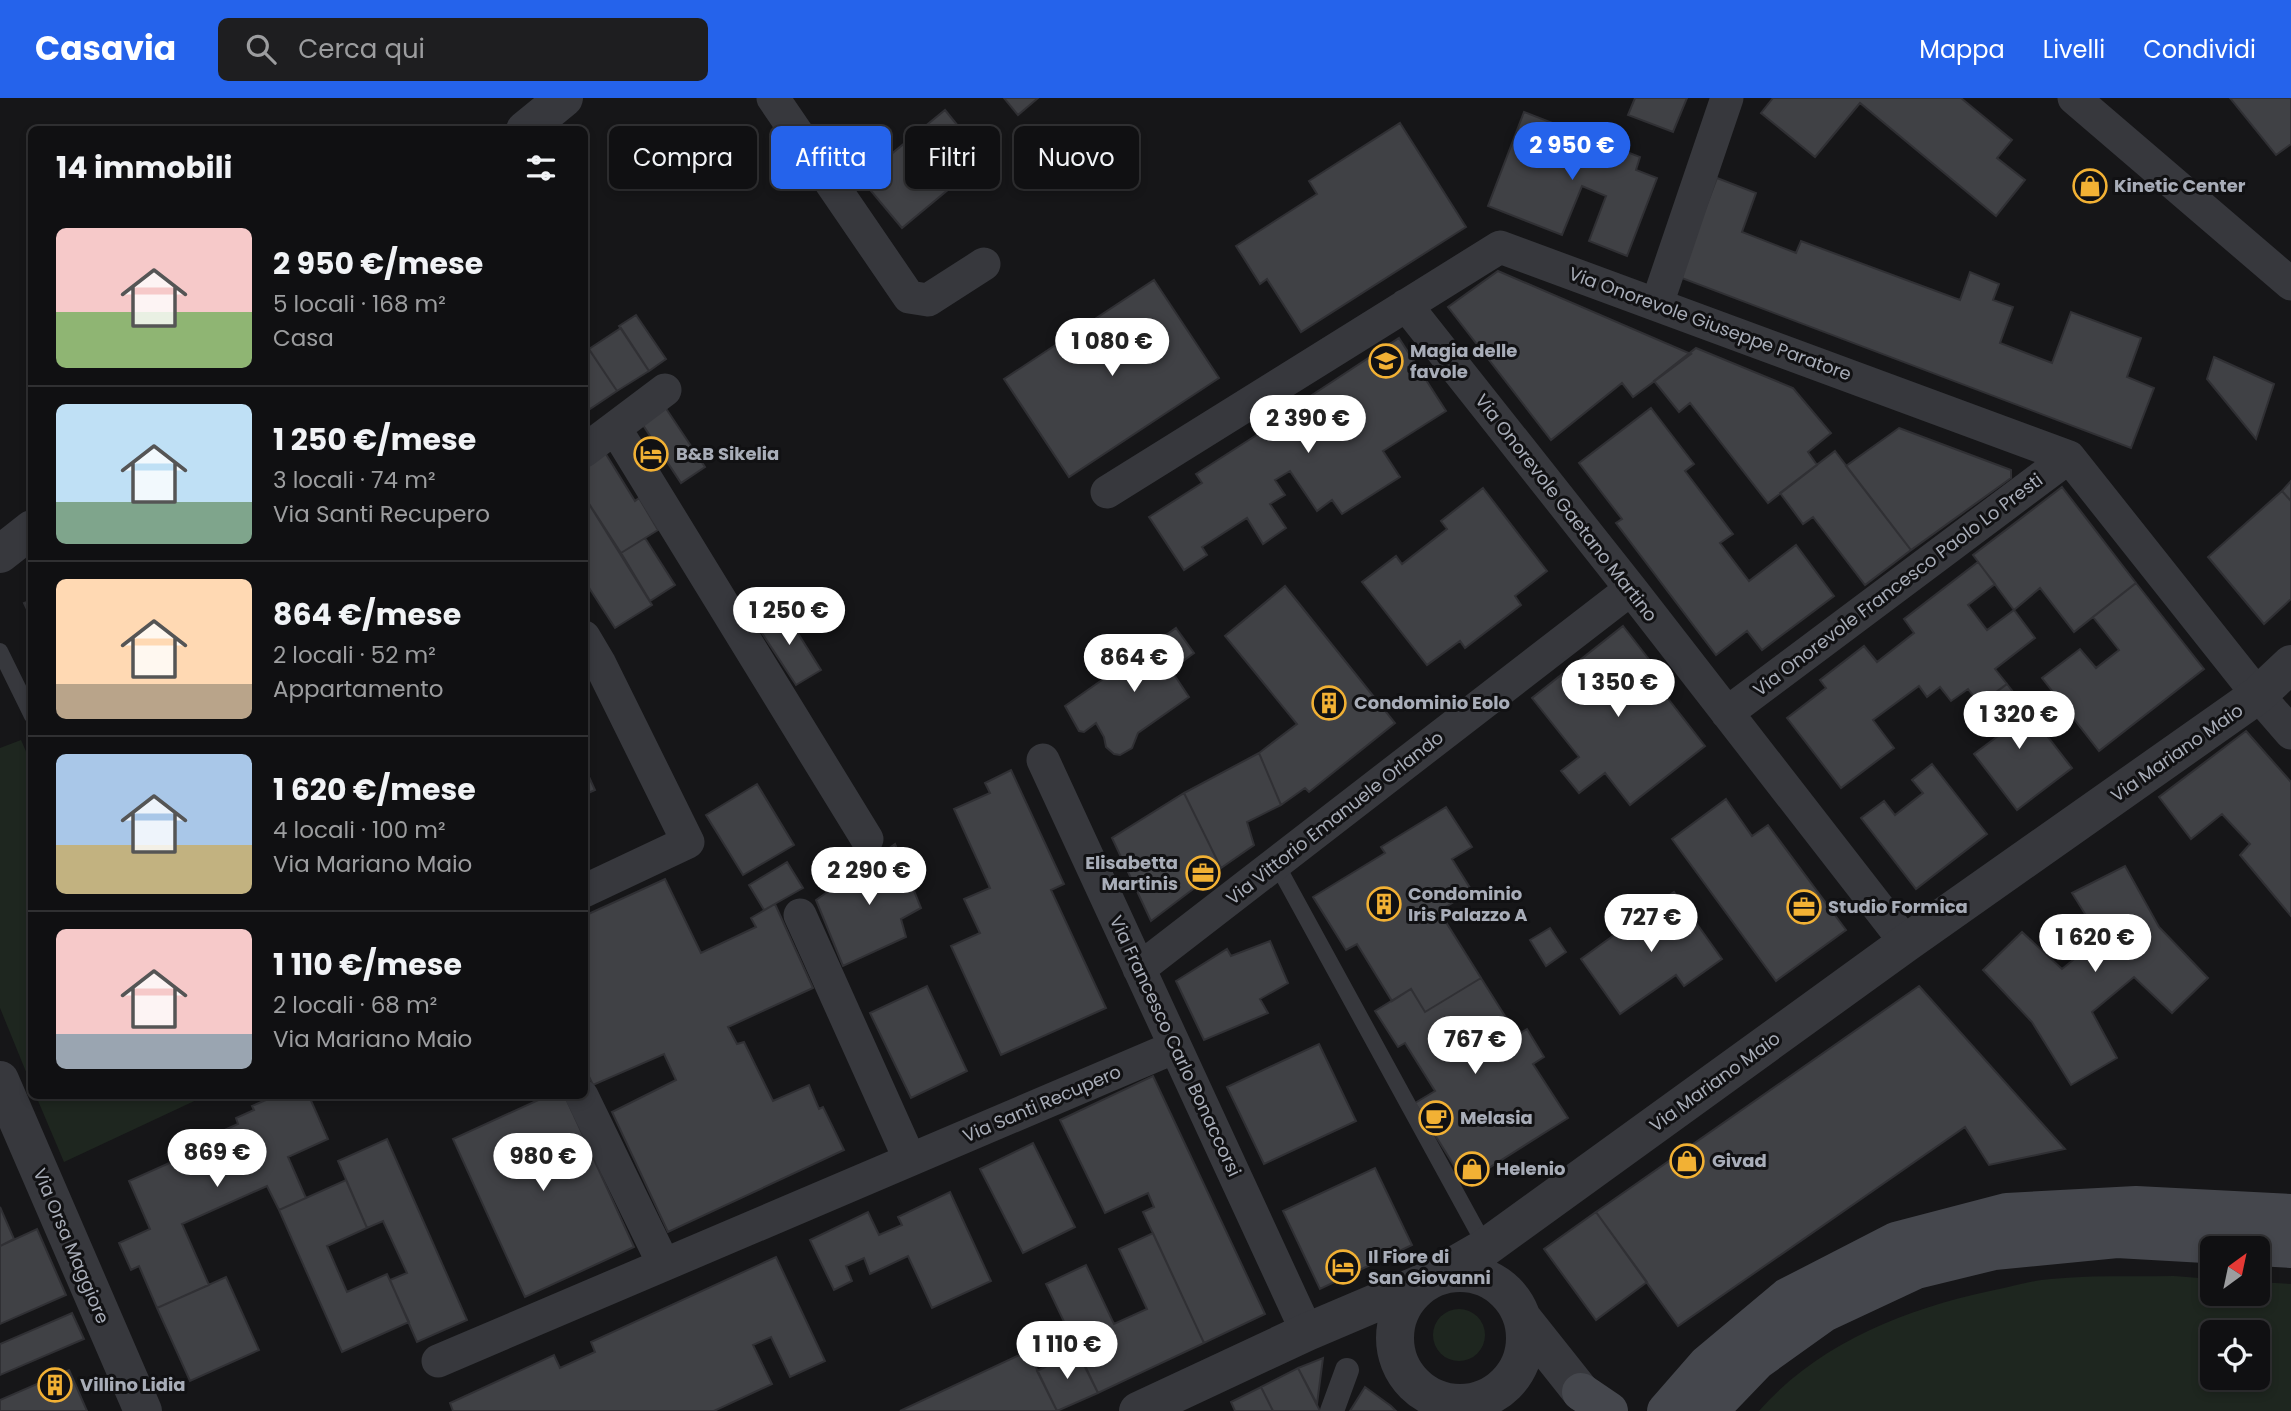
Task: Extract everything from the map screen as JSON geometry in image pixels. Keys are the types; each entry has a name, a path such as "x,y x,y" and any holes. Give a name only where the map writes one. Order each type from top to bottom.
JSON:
{"main road":[{"path":"1666,1411 1707,1364 1787,1297 1896,1241 2007,1212 2136,1205 2291,1213"},
{"path":"1709,1411 1757,1361 1824,1313 1916,1270 1994,1251 2117,1239 2291,1249"}],"street":[{"path":"530,126 564,98"},
{"path":"773,98 909,298 928,300 984,264"},
{"path":"1657,304 1727,98"},
{"path":"2074,98 2291,284"},
{"name":"Via Onorevole Giuseppe Paratore","path":"1107,492 1500,247 2069,457"},
{"name":"Via Onorevole Gaetano Martino","path":"1406,306 1631,589 1906,943"},
{"path":"665,390 594,438 867,839"},
{"path":"2069,457 2258,695"},
{"name":"Via Onorevole Francesco Paolo Lo Presti","path":"1727,713 2069,457"},
{"path":"0,554 28,532"},
{"name":"Via Vittorio Emanuele Orlando","path":"1139,969 1631,589"},
{"path":"588,644 688,842 588,889"},
{"name":"Via Mariano Maio","path":"1138,1411 1307,1332 1427,1281 1486,1247 1906,943 2258,695 2291,664"},
{"name":"Via Mariano Maio","path":"2258,695 2291,733"},
{"name":"Via Francesco Carlo Bonaccorsi","path":"1043,760 1307,1332"},
{"path":"800,915 910,1160"},
{"name":"Via Santi Recupero","path":"438,1361 1175,1047"},
{"name":"Via Orsa Maggiore","path":"0,1080 143,1411"},
{"path":"583,1099 663,1263"},
{"path":"1450,1273 1473,1274 1495,1283 1513,1299 1523,1319 1595,1401 1493,1399 1453,1403 1428,1396 1409,1379 1399,1364 1392,1344 1405,1300 1427,1281 1450,1273"},
{"path":"1493,1399 1513,1376 1521,1361 1525,1343 1523,1319"},
{"path":"1332,1411 1347,1370"}],"lane":[{"path":"0,651 28,708"},
{"path":"1276,863 1486,1247"}],"shaded area":[{"path":"21,740 28,756 28,1077 0,1008 0,748"},
{"path":"37,1099 199,1099 64,1162"},
{"path":"2082,1277 2200,1278 2200,1306 2270,1306 2270,1283 2291,1284 2291,1411 1759,1411 1811,1364 1840,1346 1903,1316 1936,1305 2027,1283"},
{"path":"1459,1309 1478,1316 1485,1335 1478,1354 1459,1361 1440,1354 1433,1335 1440,1316"}],"building":[{"path":"1004,98 1038,98 1018,115"},
{"path":"1635,98 1687,98 1673,132 1628,115"},
{"path":"1773,98 1961,98 2012,140 1997,158 2025,180 1996,216 1860,103 1815,157 1761,113"},
{"path":"2230,98 2291,98 2291,144 2276,155"},
{"path":"945,110 958,126 926,126"},
{"path":"1524,112 1640,157 1636,170 1657,178 1627,256 1589,241 1606,196 1582,186 1562,235 1488,206"},
{"path":"1400,123 1466,227 1301,332 1267,279 1260,284 1236,246 1317,194 1309,181"},
{"path":"905,143 905,189 949,189 902,228 869,189 891,189 891,154"},
{"path":"1717,178 1756,193 1742,232 1796,253 1801,241 1960,300 1970,272 1999,284 1993,300 2013,307 2000,343 2052,363 2071,312 2141,338 2127,377 2154,388 2131,448 1679,277"},
{"path":"1498,271 1691,354 1633,397 1622,383 1551,440 1448,307"},
{"path":"1154,280 1219,378 1069,477 1004,379"},
{"path":"636,315 666,359 649,371 619,326"},
{"path":"621,328 649,371 617,391 589,349"},
{"path":"1399,338 1446,411 1383,451 1400,477 1342,514 1332,500 1317,511 1290,471 1275,480 1285,495 1270,504 1286,528 1263,544 1247,518 1202,547 1207,555 1184,570 1149,517 1202,483 1196,474 1311,400 1309,397"},
{"path":"588,348 617,391 588,410"},
{"path":"1696,348 1793,388 1831,433 1808,452 1817,465 1768,503 1690,403 1679,412 1654,381"},
{"path":"2214,357 2274,384 2256,439 2207,379"},
{"path":"663,404 705,467 681,483 639,419"},
{"path":"1651,408 1694,464 1685,471 1733,534 1720,543 1749,581 1796,545 1834,596 1762,650 1747,631 1716,655 1616,523 1622,519 1579,463"},
{"path":"1899,428 2011,470 2011,478 1911,550 1846,466"},
{"path":"604,451 635,501 639,498 658,530 621,553 588,502 588,461"},
{"path":"1835,451 1911,550 1865,585 1813,517 1803,524 1780,493"},
{"path":"2291,481 2291,501 2282,491"},
{"path":"2062,487 2136,583 2074,632 2040,588 2014,610 1973,555"},
{"path":"1483,488 1547,571 1515,596 1521,605 1465,648 1460,641 1427,665 1362,582 1396,556 1402,564 1447,529 1441,521"},
{"path":"2282,491 2291,501 2291,599 2264,624 2208,557"},
{"path":"588,502 652,605 615,628 588,586"},
{"path":"645,538 675,585 650,601 621,553"},
{"path":"1978,562 1995,584 1968,605 1987,630 2014,610 2035,638 1995,669 2007,684 1980,704 1968,689 1951,701 1940,687 1927,697 1919,686 1873,720 1894,748 1841,788 1787,718 1826,688 1820,680 1864,646 1877,662 1914,633 1904,619"},
{"path":"2136,583 2204,669 2099,751 2042,678 2080,649 2096,668 2119,650 2093,617"},
{"name":"Condominio Eolo","path":"1285,586 1395,723 1309,792 1305,788 1281,805 1259,753 1297,724 1225,636"},
{"path":"782,608 821,670 796,685 756,624"},
{"path":"1623,626 1662,676 1655,682 1705,746 1630,805 1605,773 1579,793 1561,771 1579,757 1532,698"},
{"path":"1176,628 1194,653 1171,670 1189,697 1138,733 1132,748 1120,755 1114,754 1106,747 1096,723 1084,732 1079,731 1065,706"},
{"path":"2007,684 2072,768 2017,810 1974,754 2002,733 1980,704"},
{"path":"2246,731 2291,782 2291,916 2240,855 2250,844 2222,814 2191,839 2159,797"},
{"path":"1259,753 1281,805 1247,822 1254,845 1221,868 1184,793"},
{"path":"1932,764 1987,834 1916,889 1861,818 1884,801 1895,815 1923,793 1912,780"},
{"path":"1011,770 1064,884 1051,890 1106,1008 1001,1055 951,946 980,933 964,899 990,888 954,809 990,793 985,783"},
{"path":"588,775 595,790 588,793"},
{"path":"757,784 794,845 743,875 706,815"},
{"path":"1184,793 1221,868 1151,921 1112,838"},
{"path":"1726,799 1752,836 1768,825 1846,930 1776,981 1672,839"},
{"name":"Condominio Iris Palazzo A","path":"1446,807 1472,847 1452,859 1472,891 1439,911 1481,978 1425,1012 1411,989 1392,1001 1357,944 1346,950 1313,897 1385,853 1381,847"},
{"path":"895,844 921,908 901,919 906,937 843,966 816,900"},
{"path":"787,862 803,888 764,910 749,885"},
{"path":"2125,866 2159,927 2208,978 2172,1013 2134,977 2092,1012 2117,1058 2071,1085 2032,1022 1983,970 2022,932 2062,969 2100,938 2072,893"},
{"path":"665,879 701,953 756,927 751,918 775,904 813,988 728,1027 737,1044 744,1042 773,1101 809,1085 819,1109 823,1107 844,1150 668,1232 612,1112 676,1080 664,1054 593,1085 588,1074 588,914"},
{"path":"1674,892 1722,959 1684,986 1676,975 1620,1014 1581,959"},
{"path":"1550,928 1566,952 1546,966 1530,940"},
{"path":"1270,941 1288,983 1260,999 1268,1013 1204,1040 1176,981 1227,949 1231,956"},
{"path":"1481,978 1517,1035 1527,1029 1544,1057 1533,1064 1568,1118 1465,1183 1415,1103 1435,1091 1405,1043 1398,1047 1375,1011 1411,989 1425,1012"},
{"path":"927,986 967,1071 911,1098 870,1013"},
{"path":"1919,986 2065,1149 1989,1165 1965,1127 1678,1326 1596,1212"},
{"path":"1319,1044 1356,1121 1264,1164 1227,1087"},
{"path":"1153,1076 1265,1314 1204,1343 1143,1212 1154,1207 1148,1193 1105,1213 1060,1120"},
{"path":"268,1099 310,1099 328,1139 288,1157 306,1198 279,1210 267,1186 182,1224 209,1285 157,1308 139,1266 131,1270 119,1243 150,1229 129,1181 203,1148 200,1141 238,1124 236,1118 254,1110 252,1106"},
{"path":"540,1099 566,1099 634,1247 525,1297 453,1139"},
{"path":"387,1139 467,1320 417,1342 390,1280 407,1273 383,1221 367,1228 338,1161"},
{"path":"1033,1143 1075,1227 1023,1253 980,1169"},
{"path":"1375,1168 1412,1245 1320,1289 1283,1211"},
{"path":"346,1180 367,1228 327,1246 347,1292 387,1274 409,1322 342,1352 279,1210"},
{"path":"950,1192 991,1281 932,1308 908,1256 870,1274 864,1258 846,1266 852,1281 834,1290 810,1240 868,1212 879,1235 902,1225 898,1217"},
{"path":"0,1207 14,1239 0,1246"},
{"path":"1596,1212 1647,1282 1596,1320 1544,1249"},
{"path":"37,1229 66,1295 0,1324 0,1246"},
{"path":"1153,1233 1204,1343 1098,1393 1046,1284 1086,1265 1114,1324 1147,1309 1119,1249"},
{"path":"776,1257 825,1361 790,1377 771,1337 753,1345 772,1384 714,1411 453,1411 450,1403 554,1355 560,1368 595,1352 591,1342"},
{"path":"226,1277 259,1350 190,1381 157,1308"},
{"path":"72,1313 84,1339 0,1375 0,1344"},
{"path":"1028,1351 1057,1411 900,1411"},
{"path":"1077,1351 1098,1393 1057,1411 1037,1371"},
{"path":"1323,1358 1317,1404 1298,1368"},
{"path":"1298,1368 1320,1411 1273,1411 1261,1387"},
{"name":"Villino Lidia","path":"69,1370 87,1411 0,1411 0,1400"},
{"path":"1261,1387 1273,1411 1235,1411 1231,1402"},
{"path":"1365,1387 1391,1406 1396,1411 1350,1411"}],"place":[{"name":"Kinetic Center","path":"2090,186"},
{"name":"Magia delle favole","path":"1386,361"},
{"name":"B&B Sikelia","path":"651,454"},
{"name":"Condominio Eolo","path":"1329,703"},
{"name":"Elisabetta Martinis","path":"1203,873"},
{"name":"Condominio Iris Palazzo A","path":"1384,904"},
{"name":"Studio Formica","path":"1804,907"},
{"name":"Melasia","path":"1436,1118"},
{"name":"Givad","path":"1687,1161"},
{"name":"Helenio","path":"1472,1169"},
{"name":"Il Fiore di San Giovanni","path":"1343,1267"},
{"name":"Villino Lidia","path":"55,1385"}]}
